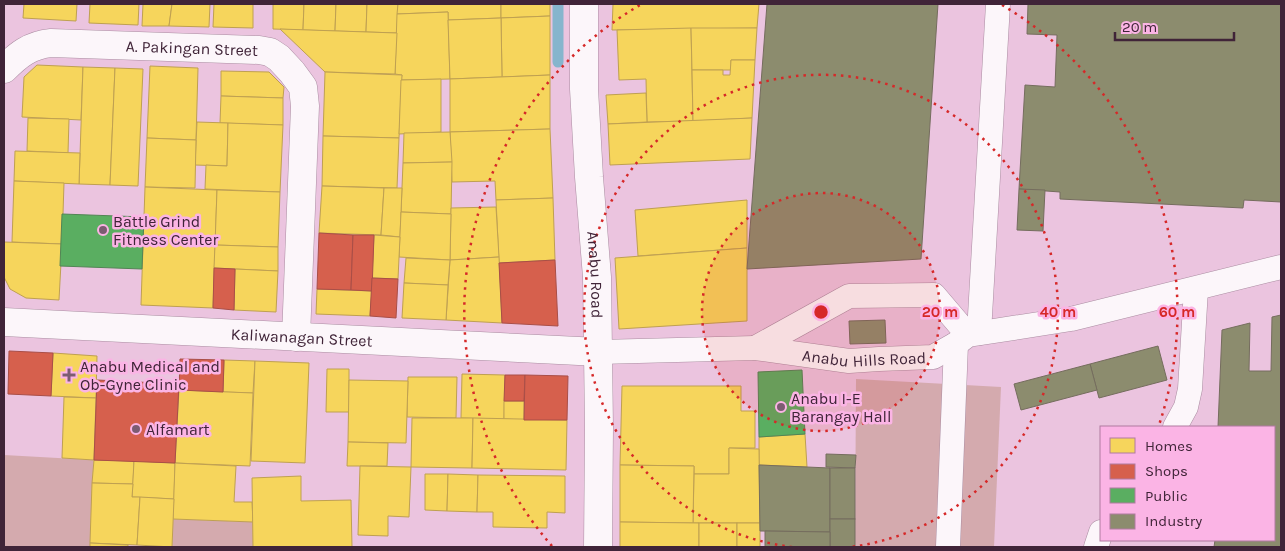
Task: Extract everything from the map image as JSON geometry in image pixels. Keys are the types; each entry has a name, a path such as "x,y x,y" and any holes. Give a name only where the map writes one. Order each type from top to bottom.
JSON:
{"street":[{"name":"Anabu Road","path":"584,4 584,89 589,177 598,278 598,547"},
{"name":"A. Pakingan Street","path":"4,69 31,47 51,43 259,50 270,52 279,58 303,87 305,106 296,337"},
{"name":"Kaliwanagan Street","path":"4,322 599,352"}],"lane":[{"path":"948,547 998,4"},
{"name":"Anabu Hills Road","path":"599,352 755,348 849,361 933,357 968,337 1071,319 1281,267"},
{"path":"1176,426 1186,407 1190,389 1196,289"},
{"name":"Anabu Hills Road","path":"755,348 849,296 934,294 968,337"},
{"path":"1096,547 1100,535"}],"shaded area":[{"path":"856,379 1001,387 994,547 855,547"},
{"path":"4,455 94,460 90,547 4,547"},
{"path":"173,519 253,522 253,547 172,547"}],"building: Homes":[{"path":"24,4 77,4 76,21 23,18"},
{"path":"90,4 139,4 138,25 89,23"},
{"path":"143,4 172,4 169,26 142,26"},
{"path":"172,4 210,4 209,27 169,26"},
{"path":"214,4 253,4 253,28 213,27"},
{"path":"273,4 304,4 303,30 273,29"},
{"path":"304,4 336,4 335,31 303,30"},
{"path":"336,4 367,4 366,32 335,31"},
{"path":"367,4 398,4 397,33 366,32"},
{"path":"398,4 501,4 501,18 448,20 448,12 397,14"},
{"path":"501,4 550,4 550,16 501,18"},
{"path":"613,4 759,4 757,28 612,30"},
{"path":"448,12 450,79 401,80 402,75 395,74 397,14"},
{"path":"550,16 550,75 502,77 501,18"},
{"path":"501,18 502,77 450,79 448,20"},
{"path":"691,28 693,121 647,122 646,79 619,80 617,30"},
{"path":"691,28 757,28 755,60 731,60 731,70 692,70"},
{"path":"280,29 397,33 395,74 325,72"},
{"path":"731,60 755,60 752,118 693,121 692,70 723,70 723,75 730,75"},
{"path":"37,65 83,67 81,120 22,117 24,77"},
{"path":"150,66 198,68 196,140 147,138"},
{"path":"83,67 115,68 110,185 79,184"},
{"path":"115,68 143,69 138,186 110,185"},
{"path":"221,71 269,72 284,87 283,98 221,96"},
{"path":"325,72 402,75 399,138 323,136"},
{"path":"550,75 550,129 450,132 450,79"},
{"path":"441,79 441,132 399,134 401,80"},
{"path":"646,93 647,122 608,124 606,95"},
{"path":"221,96 283,98 283,125 220,123"},
{"path":"28,118 69,119 68,153 27,151"},
{"path":"752,118 750,159 610,165 608,124"},
{"path":"197,122 228,123 227,166 195,165"},
{"path":"228,123 283,125 280,192 205,189 206,165 227,166"},
{"path":"550,129 553,198 496,200 495,181 452,182 450,132"},
{"path":"450,132 452,162 403,163 404,133"},
{"path":"323,136 399,138 397,188 322,186"},
{"path":"147,138 196,140 195,188 145,187"},
{"path":"15,151 80,153 79,184 14,181"},
{"path":"452,162 451,214 401,212 403,163"},
{"path":"14,181 64,183 62,244 12,242"},
{"path":"322,186 384,188 381,235 319,233"},
{"path":"145,187 217,190 213,308 141,305"},
{"path":"384,188 402,188 400,237 381,235"},
{"path":"217,190 280,192 278,247 215,245"},
{"path":"553,198 555,260 499,263 496,200"},
{"path":"747,200 747,248 638,256 635,210"},
{"path":"496,207 499,257 450,260 451,208"},
{"path":"401,212 451,214 450,260 399,257"},
{"path":"374,235 400,237 398,279 372,278"},
{"path":"4,242 62,244 59,300 26,298 10,289 4,277"},
{"path":"215,245 278,247 278,271 214,268"},
{"path":"747,248 747,321 619,329 615,258"},
{"path":"499,257 502,323 446,320 450,260"},
{"path":"406,258 450,260 448,285 404,283"},
{"path":"235,269 278,271 276,312 234,310"},
{"path":"404,283 448,285 446,320 402,318"},
{"path":"317,289 372,291 370,316 316,314"},
{"path":"53,353 97,356 96,398 51,396"},
{"path":"224,360 255,361 253,393 223,392"},
{"path":"255,361 309,363 305,463 251,461"},
{"path":"327,369 349,369 349,412 326,412"},
{"path":"462,374 505,375 504,419 461,418"},
{"path":"408,377 457,377 456,418 407,417"},
{"path":"349,380 408,381 406,443 348,442"},
{"path":"622,386 741,386 741,411 755,411 755,448 729,448 729,474 694,474 694,466 620,465"},
{"path":"179,390 253,393 250,466 175,463"},
{"path":"64,397 96,398 94,460 62,458"},
{"path":"504,401 524,401 524,420 504,419"},
{"path":"412,418 473,418 472,468 411,467"},
{"path":"473,418 567,420 566,470 472,468"},
{"path":"805,434 807,467 759,465 759,437"},
{"path":"348,442 388,443 387,466 347,466"},
{"path":"729,448 759,449 760,523 693,523 694,474 729,474"},
{"path":"94,460 134,461 133,484 92,483"},
{"path":"134,461 175,463 174,499 132,497"},
{"path":"175,463 236,466 234,502 252,502 253,522 173,519"},
{"path":"620,465 694,466 693,523 620,522"},
{"path":"360,466 411,467 409,517 388,516 388,536 358,535"},
{"path":"425,474 448,474 447,511 425,510"},
{"path":"448,474 478,475 477,512 447,511"},
{"path":"478,475 565,476 565,513 547,512 547,528 493,527 493,512 477,512"},
{"path":"301,476 301,501 351,500 352,547 253,547 252,478"},
{"path":"92,483 133,484 132,497 140,497 137,545 90,543"},
{"path":"140,497 174,499 172,547 137,545"},
{"path":"620,522 699,523 699,547 620,547"},
{"path":"699,523 737,523 737,547 699,547"},
{"path":"737,523 760,523 760,547 737,547"},
{"path":"90,543 128,545 128,547 90,547"}],"building: Shops":[{"path":"319,233 353,235 351,290 317,289"},
{"path":"353,235 374,235 372,291 351,290"},
{"path":"555,260 558,326 502,323 499,263"},
{"path":"214,268 235,269 234,310 213,308"},
{"path":"372,278 398,279 396,318 370,316"},
{"path":"9,351 53,353 51,396 8,394"},
{"path":"180,359 224,360 223,392 179,390"},
{"path":"505,375 525,375 524,401 504,401"},
{"path":"525,375 568,376 567,420 524,420"},
{"name":"Alfamart","path":"97,380 179,384 175,463 94,460"}],"building: Public":[{"path":"62,214 144,217 142,269 60,266"},
{"name":"Anabu I-E Barangay Hall","path":"802,370 805,434 759,437 758,372"}],"building: Industry":[{"path":"767,4 938,4 921,259 747,269"},
{"path":"1028,4 1281,4 1281,202 1244,200 1243,208 1060,199 1060,192 1019,189 1025,85 1055,87 1057,35 1027,34"},
{"path":"1019,189 1045,190 1043,231 1017,230"},
{"path":"1281,315 1281,547 1214,547 1215,541 1275,541 1275,426 1218,426 1222,330 1250,323 1249,371 1271,371 1272,317"},
{"path":"885,320 886,343 850,344 849,321"},
{"path":"1158,346 1167,380 1099,398 1090,364"},
{"path":"1090,364 1097,390 1021,410 1014,384"},
{"path":"826,454 856,455 855,468 826,467"},
{"path":"759,465 830,468 830,532 760,531"},
{"path":"830,468 855,468 855,519 830,519"},
{"path":"830,519 855,519 855,547 830,547"},
{"path":"765,531 830,532 830,547 765,547"}],"waterway":[{"path":"558,4 558,62"}],"place":[{"name":"Battle Grind Fitness Center","path":"103,230"},
{"name":"Anabu Medical and Ob-Gyne Clinic","path":"69,375"},
{"name":"Anabu I-E Barangay Hall","path":"781,407"},
{"name":"Alfamart","path":"136,429"}]}
